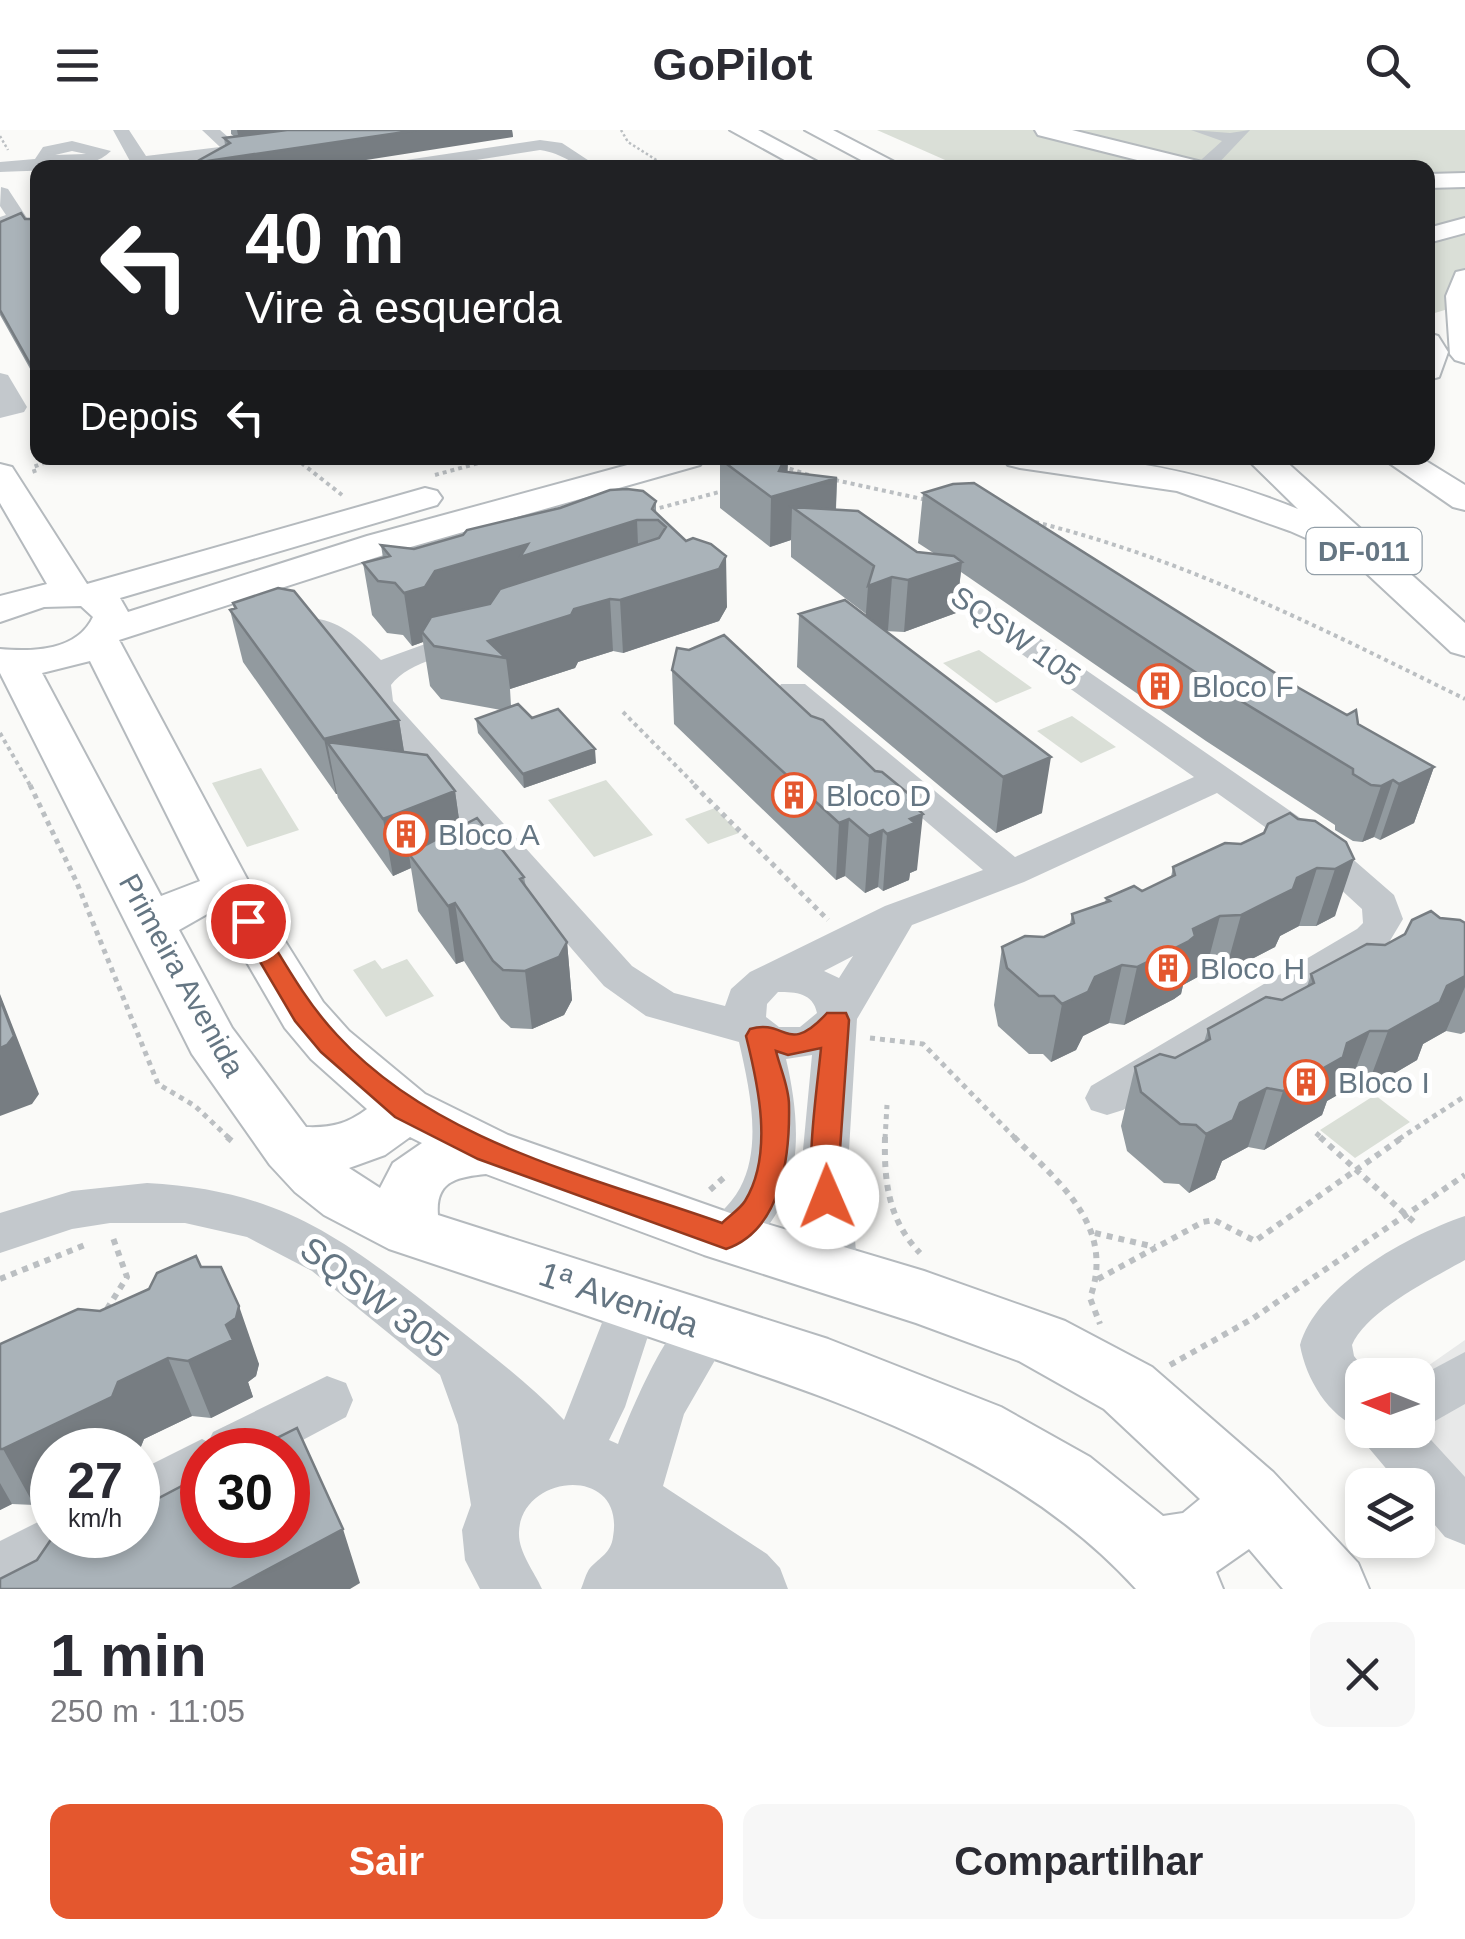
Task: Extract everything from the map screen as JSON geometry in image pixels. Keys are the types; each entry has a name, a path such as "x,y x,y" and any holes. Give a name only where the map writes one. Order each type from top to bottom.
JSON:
{"main road":[{"path":"741,130 804,160"},
{"path":"795,130 816,160"},
{"path":"816,130 879,160"},
{"path":"1046,130 1186,160"},
{"path":"1435,181 1465,180"},
{"path":"1459,268 1465,354"},
{"path":"8,682 64,656 108,649 124,652 168,591 357,516 554,465"},
{"path":"0,610 28,598 93,584 168,591 380,544 663,465"},
{"path":"1081,465 1201,486 1361,548"},
{"name":"DF-011","path":"1271,465 1465,644"},
{"path":"1410,465 1465,500"},
{"path":"2,484 73,588 110,610 108,649 229,890 304,1015 330,1045 404,1110 488,1151 716,1215 832,1268 1042,1341 1128,1388 1248,1496 1310,1582"},
{"name":"Primeira Avenida","path":"8,682 152,925 262,1147 346,1198 411,1230"},
{"path":"152,925 189,900 229,890"},
{"path":"262,1147 325,1152 352,1148 404,1110"},
{"path":"411,1230 404,1206 406,1188 416,1176 432,1162 453,1154 488,1151"},
{"name":"1ª Avenida","path":"411,1230 828,1368 977,1430 1065,1480 1168,1571"},
{"path":"1168,1571 1182,1551 1219,1532 1248,1496"}],"street":[{"path":"54,130 91,155"},
{"path":"54,130 57,159 91,155 128,141"},
{"path":"163,160 242,150 210,130"},
{"path":"507,130 535,145"},
{"path":"1199,130 1237,134"},
{"path":"1209,160 1237,134"},
{"path":"438,160 535,145 556,147 578,160"},
{"path":"0,164 30,161"},
{"path":"0,224 17,218 1,193"},
{"path":"0,380 15,408 0,411"},
{"name":"SQSW 105","path":"894,551 1312,843 1380,904 1383,926 1371,939 1107,1098"},
{"path":"255,642 264,634 298,624 321,625 380,678"},
{"path":"498,629 403,660 374,685 377,703 618,976 661,1005 760,1008 808,980 821,985 837,1004 826,1150 832,1268"},
{"path":"793,692 1011,873"},
{"path":"760,1008 898,915 1011,873 1218,778"},
{"path":"760,1008 788,1045 819,1039 837,1025 898,915"},
{"path":"716,1215 757,1208 770,1170 776,1101 760,1008"},
{"name":"SQSW 305","path":"0,1233 34,1218 156,1200 216,1209 294,1235 356,1278 460,1361 532,1422 567,1458"},
{"path":"1345,1387 1331,1363 1326,1346 1328,1330 1363,1297 1465,1236"},
{"path":"567,1458 598,1407 634,1302"},
{"path":"614,1586 634,1563 642,1539 636,1496 640,1452 686,1358 708,1329"},
{"name":"SQSW 305","path":"460,1361 485,1425 498,1502 490,1528 491,1552 501,1576 514,1589"},
{"path":"1435,1394 1465,1374"},
{"path":"274,1428 327,1400"},
{"path":"1403,1448 1465,1518"},
{"path":"498,1502 528,1470 567,1458 608,1467 636,1496 753,1582"},
{"path":"0,1572 30,1556"},
{"path":"614,1586 680,1571 753,1582"}],"path":[{"path":"621,130 628,142 656,160"},
{"path":"305,465 337,488 346,500"},
{"path":"779,465 812,476"},
{"path":"775,477 794,472"},
{"path":"830,479 940,502"},
{"path":"644,512 737,487"},
{"path":"1032,522 1184,568 1241,590 1465,698"},
{"path":"8,682 3,742 76,883 158,1084 262,1147"},
{"path":"622,712 840,933"},
{"path":"837,1025 923,1044 1063,1187 1095,1233 1097,1279 1090,1298 1102,1330 1087,1322"},
{"path":"1097,1279 1214,1220 1255,1241 1354,1168 1465,1096"},
{"path":"887,1104 884,1175 896,1228 917,1252 935,1259"},
{"path":"1316,1133 1397,1207"},
{"path":"716,1215 721,1182 735,1164"},
{"path":"1128,1388 1252,1319 1465,1175"},
{"path":"1095,1233 1156,1247"},
{"path":"106,1328 105,1312 127,1277 112,1234"}],"shaded area":[{"path":"877,130 1465,130 1465,304 1435,313 1435,160 945,160"},
{"path":"979,650 1032,688 996,703 943,663"},
{"path":"1072,716 1116,747 1081,763 1037,731"},
{"path":"261,768 299,830 247,847 212,783"},
{"path":"606,780 653,835 594,857 548,800"},
{"path":"715,808 739,833 708,844 685,819"},
{"path":"407,959 434,996 386,1017 353,970 375,960 382,969"},
{"path":"1375,1095 1410,1122 1355,1158 1320,1130"},
{"path":"1465,1340 1465,1510 1429,1448 1435,1448 1435,1361"}],"building":[{"path":"287,130 418,130 199,160 230,143 224,138"},
{"path":"21,213 30,219 30,364 0,310 0,222"},
{"path":"728,465 782,465 779,471 837,478 771,497"},
{"path":"974,483 1299,688 1347,715 1356,710 1358,724 1434,767 1399,784 1393,780 1381,786 1371,785 1353,774 1353,769 1218,687 923,493 953,484"},
{"path":"610,490 643,491 656,501 652,509 686,541 693,538 711,544 726,556 719,569 620,600 574,609 571,615 488,641 506,658 434,646 422,632 431,617 490,604 500,589 659,538 666,527 658,520 637,520 520,557 528,544 435,571 425,587 404,593 395,583 378,581 363,563 390,556 381,545 414,549 463,535 467,530 560,508"},
{"path":"792,507 858,511 917,552 954,556 962,562 908,580 892,577 868,586 874,566"},
{"path":"278,588 294,591 399,720 324,739 230,610 236,608 233,603"},
{"path":"845,600 1051,757 1003,777 799,614"},
{"path":"724,635 811,716 823,720 875,771 882,772 910,795 908,800 923,814 910,819 915,823 869,836 849,819 839,823 672,670 677,648 689,650"},
{"path":"518,704 532,718 558,709 595,749 523,774 476,719"},
{"path":"327,742 427,755 455,791 383,819"},
{"path":"1290,813 1298,819 1315,821 1346,842 1354,859 1335,869 1317,868 1297,878 1293,889 1241,915 1220,916 1193,929 1195,936 1189,941 1137,967 1122,965 1095,977 1088,992 1062,1004 1054,996 1039,996 1007,968 1002,947 1025,936 1044,937 1074,923 1072,914 1110,901 1106,898 1134,886 1142,891 1175,875 1173,867 1225,843 1241,844 1264,833 1268,824"},
{"path":"477,818 524,877 520,879 567,942 559,957 525,971 503,970 455,903 448,906 409,854"},
{"path":"1431,911 1440,918 1465,923 1465,976 1447,986 1440,1002 1388,1031 1370,1031 1347,1043 1343,1057 1283,1091 1267,1088 1240,1103 1233,1120 1206,1134 1196,1125 1180,1124 1141,1092 1135,1067 1160,1054 1175,1058 1210,1039 1208,1029 1266,997 1282,1000 1314,983 1311,974 1367,944 1385,945 1405,934 1412,920"},
{"path":"0,999 14,1036 0,1048"},
{"path":"196,1256 201,1267 221,1267 239,1306 236,1318 226,1325 233,1340 188,1361 168,1358 118,1382 112,1397 47,1428 30,1428 30,1436 0,1449 0,1344 78,1309 100,1311 149,1289 157,1273"},
{"path":"310,1457 343,1529 310,1547"},
{"path":"180,1487 180,1558 289,1558 231,1589 0,1589 0,1579 38,1558 160,1558 160,1497"}],"place":[{"name":"Bloco F","path":"1160,686"},
{"name":"Bloco D","path":"794,795"},
{"name":"Bloco A","path":"406,834"},
{"name":"Bloco H","path":"1168,968"},
{"name":"Bloco I","path":"1306,1082"}],"route":[{"path":"248,921 304,1015 330,1045 404,1110 488,1151 726,1237 757,1208 770,1170 776,1101 759,1036 788,1045 805,1044 819,1039 836,1020 826,1150 827,1197"}]}
